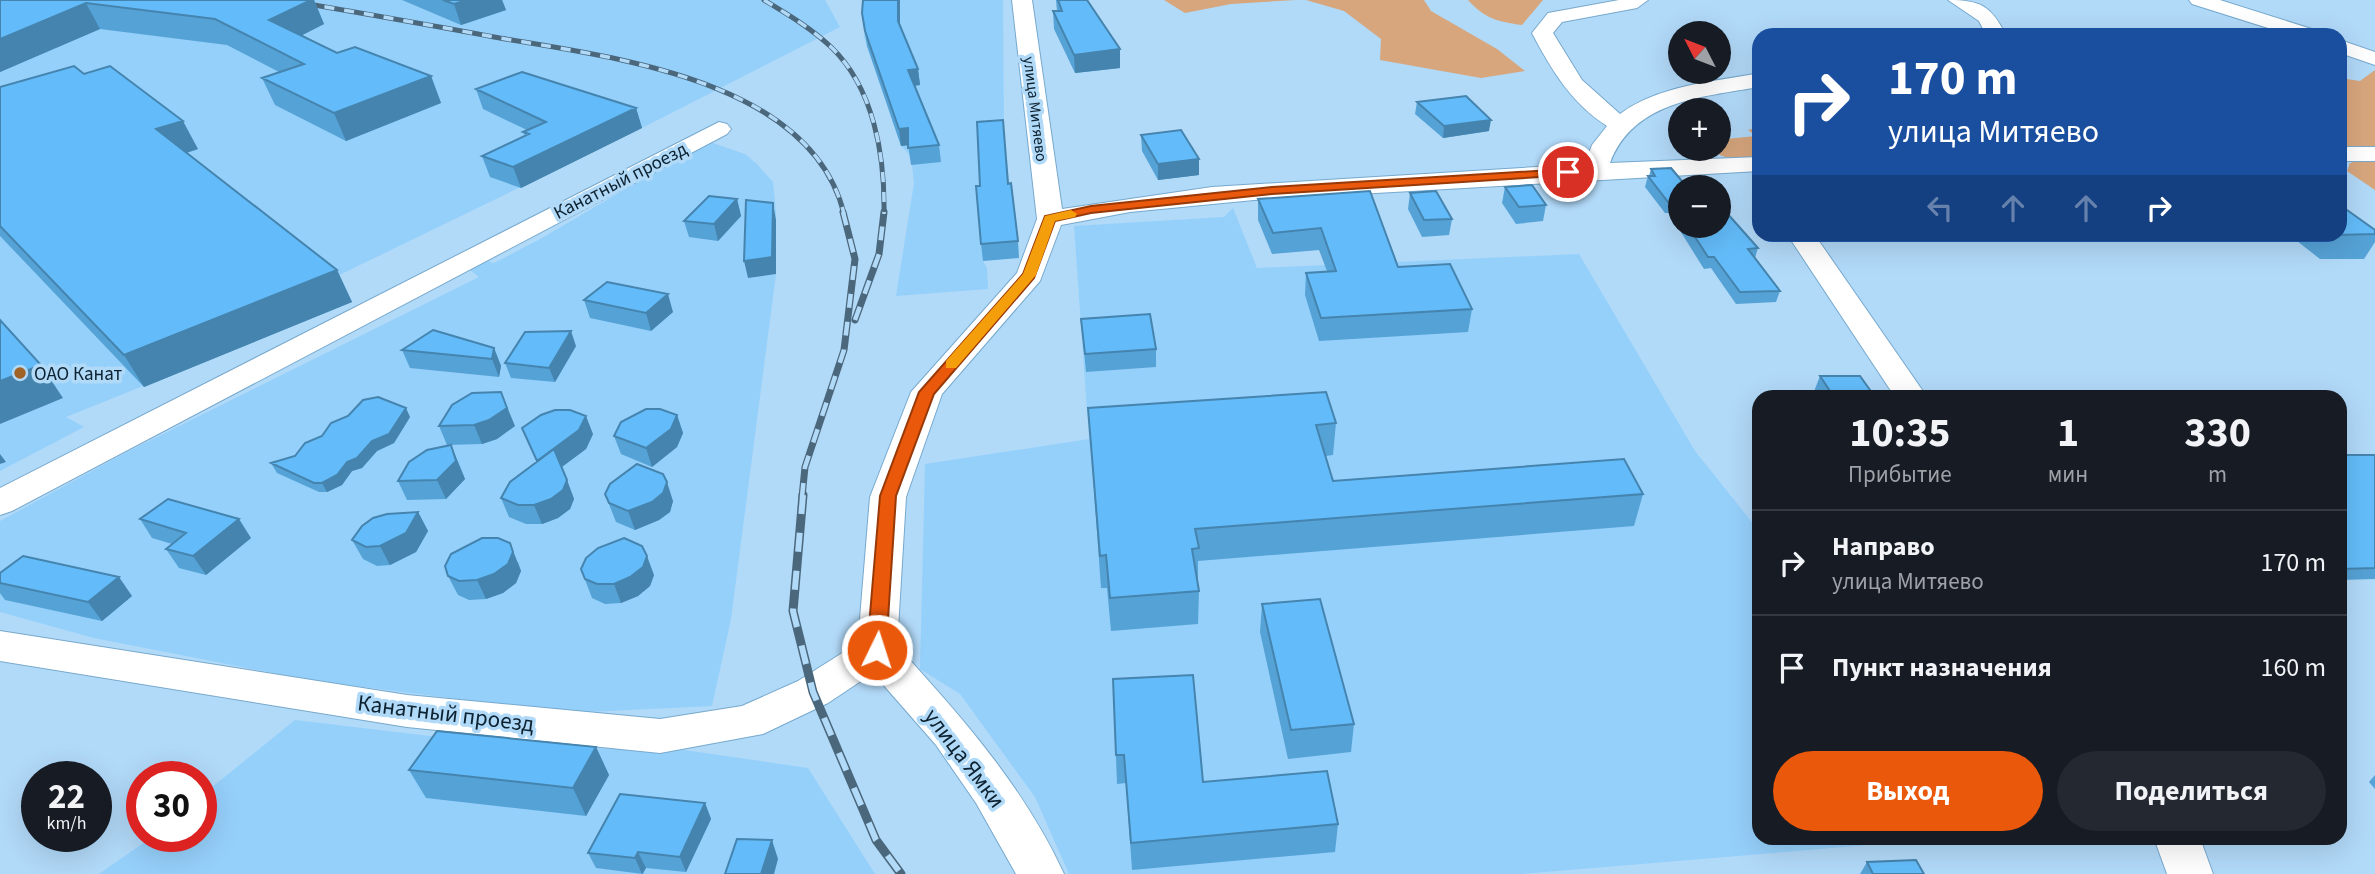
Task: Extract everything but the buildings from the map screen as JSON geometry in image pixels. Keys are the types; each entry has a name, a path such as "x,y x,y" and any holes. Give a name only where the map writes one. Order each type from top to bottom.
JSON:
{"street":[{"name":"улица Митяево","path":"877,650 888,496 927,392 1030,275 1050,219 1022,0"},
{"path":"1619,123 1593,108 1565,75 1542,33 1555,17 1630,4 1639,0"},
{"path":"1958,0 1987,17 1992,28"},
{"path":"2199,0 2289,28"},
{"path":"2347,49 2375,59"},
{"path":"1595,170 1600,148 1619,123 1645,106 1752,82"},
{"name":"Канатный проезд","path":"0,503 719,129"},
{"path":"2347,154 2375,154"},
{"path":"1050,219 1091,210 1272,190 1595,170 1752,167"},
{"path":"1805,242 1906,390"},
{"name":"Канатный проезд","path":"0,646 407,711 660,736 748,722 813,692 877,650"},
{"name":"улица Ямки","path":"877,650 951,733 992,790 1041,874"},
{"path":"2179,845 2190,874"}],"shaded area":[{"path":"0,0 825,0 840,27 642,128 325,282 352,302 66,417 84,427 0,471"},
{"path":"866,0 1003,0 1004,136 1019,258 983,261 987,268 988,289 896,296 914,183 911,156 901,146 864,37"},
{"path":"1164,0 1296,0 1231,4 1185,13"},
{"path":"1306,0 1424,0 1431,11 1497,49 1525,71 1481,78 1380,60 1381,39 1344,11"},
{"path":"1468,0 1543,0 1522,25 1492,18"},
{"path":"2375,70 2375,147 2347,147 2347,79 2360,81"},
{"path":"1752,136 1752,157 1731,157 1731,138"},
{"path":"707,141 745,154 757,164 773,182 776,212 776,274 731,619 712,706 567,713 309,680 94,638 0,612 0,521 127,452 479,277 470,270 488,261 494,263 542,238"},
{"path":"2363,159 2375,161 2375,190 2347,171 2350,163"},
{"path":"1233,208 1257,268 1579,254 1695,451 1752,522 1752,845 1869,845 1522,874 1069,874 1035,797 960,694 920,669 925,464 1089,439 1074,226 1224,217"},
{"path":"295,720 522,747 684,750 808,768 875,874 99,874 131,852 217,852 217,783"}],"railway":[{"path":"285,0 592,54 699,82 749,104 791,132 824,168 844,214"},
{"path":"764,0 823,40 846,64 858,82 874,124 879,146 884,212"},
{"path":"802,497 805,467 844,350 855,259 843,212"},
{"path":"855,320 879,254 884,212"},
{"path":"803,495 793,611 813,692 876,840 901,874"}],"slow traffic":[{"path":"951,365 1030,275 1050,219 1071,214"}],"place":[{"name":"ОАО Канат","path":"20,373"}],"route":[{"path":"877,650 888,496 927,392 1030,275 1050,219 1091,210 1272,190 1568,172"}]}
